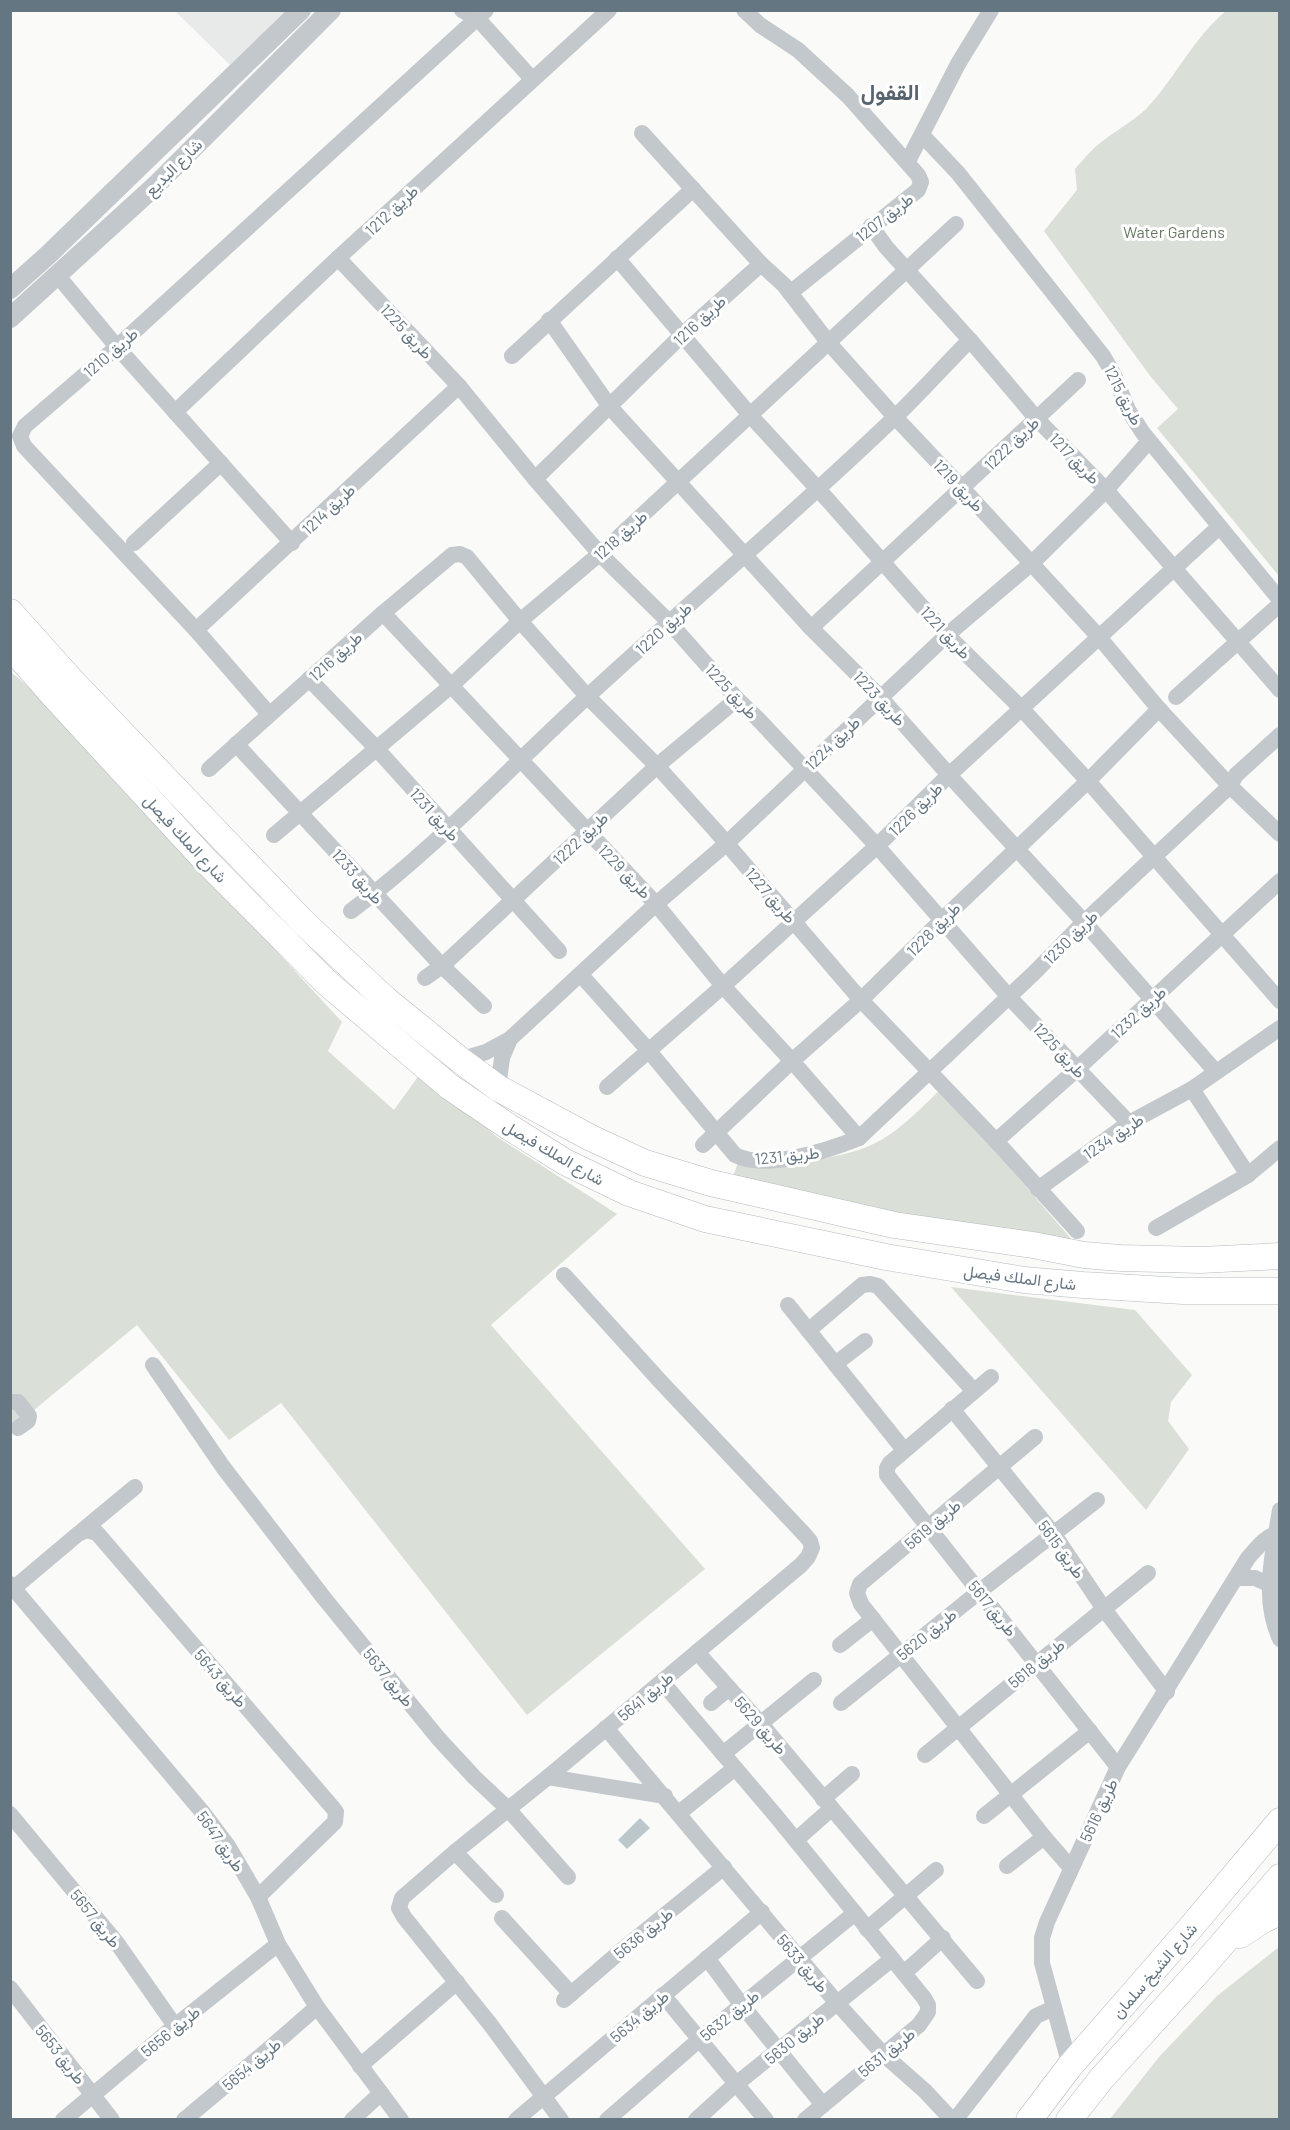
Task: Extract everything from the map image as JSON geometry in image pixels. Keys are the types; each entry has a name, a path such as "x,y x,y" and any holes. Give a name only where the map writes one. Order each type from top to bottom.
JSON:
{"main road":[{"path":"10,601 62,688"},
{"name":"شارع الملك فيصل","path":"10,612 62,688 208,863 327,983 450,1087 566,1162 629,1193 705,1219 886,1257 1024,1280 1183,1291 1275,1290"},
{"name":"شارع الملك فيصل","path":"10,646 62,688 385,999 498,1088 591,1138 645,1163 711,1183 894,1225 1033,1245 1084,1255 1120,1258 1201,1260 1280,1256"},
{"path":"10,658 62,688"},
{"name":"شارع الشيخ سلمان","path":"1029,2120 1070,2066 1280,1821"},
{"name":"شارع الشيخ سلمان","path":"1069,2120 1102,2078 1280,1877"},
{"path":"1205,1964 1241,1934 1280,1912"}],"street":[{"name":"شارع البديع","path":"10,289 301,10"},
{"name":"شارع البديع","path":"10,318 155,186 331,10"},
{"path":"462,10 481,13 532,79"},
{"name":"طريق 1212","path":"175,412 609,10"},
{"name":"طريق 1207","path":"744,10 815,64 908,161 920,178 920,186 790,293"},
{"path":"908,161 958,64 991,10"},
{"name":"طريق 1210","path":"269,714 196,630 24,446 20,436 25,426 117,347 481,13"},
{"name":"طريق 1219","path":"642,133 790,293 828,342 895,417 1099,637 1159,709 1230,786 1280,834"},
{"name":"طريق 1215","path":"922,135 958,173 1103,356 1114,375 1128,410 1149,441 1280,602"},
{"path":"512,356 693,189"},
{"name":"طريق 1218","path":"274,835 452,685 520,621 600,554 956,224"},
{"name":"طريق 1217","path":"871,226 886,247 970,340 1036,418 1106,490 1280,690"},
{"name":"طريق 1225","path":"339,258 459,386 600,554 669,622 737,699 877,846 1009,997 1129,1123"},
{"name":"طريق 1221","path":"617,258 681,336 882,563 947,635 1022,708 1280,1001"},
{"name":"طريق 1216","path":"535,479 681,336 761,264"},
{"path":"58,276 117,347 292,543"},
{"name":"طريق 1223","path":"549,320 610,407 743,555 880,697 1216,1072"},
{"name":"طريق 1220","path":"351,910 374,894 448,829 587,696 817,490 895,417 970,340"},
{"name":"طريق 1222","path":"811,628 1078,380"},
{"name":"طريق 1214","path":"196,630 459,386"},
{"name":"طريق 1224","path":"460,1060 495,1049 510,1039 656,904 726,844 947,635 1032,563 1106,490 1149,441"},
{"path":"134,543 221,463"},
{"name":"طريق 1226","path":"607,1087 723,986 877,846 949,775 1219,527"},
{"name":"طريق 1216","path":"209,769 383,613 452,555 460,554 467,557"},
{"name":"طريق 1227","path":"467,557 587,696 657,766 861,1000 996,1141 1077,1231"},
{"path":"1176,697 1280,602"},
{"name":"طريق 1229","path":"383,613 656,904 723,986 859,1138"},
{"name":"طريق 1231","path":"309,679 376,748 559,951"},
{"name":"طريق 1222","path":"425,978 442,966 657,766 737,699"},
{"name":"طريق 1228","path":"703,1145 861,1000 1088,781 1159,709"},
{"name":"طريق 1230","path":"859,1138 930,1073 1084,922 1230,786 1236,775 1280,735"},
{"name":"طريق 1233","path":"236,744 442,966 484,1006"},
{"name":"طريق 1232","path":"996,1141 1280,881"},
{"name":"طريق 1231","path":"580,975 649,1051 735,1155 752,1161 802,1156 859,1138"},
{"name":"طريق 1234","path":"1038,1189 1129,1123 1192,1089 1280,1028"},
{"name":"طريق 1224","path":"498,1088 502,1058 510,1039"},
{"path":"1192,1089 1248,1175"},
{"path":"1156,1228 1248,1175 1280,1148"},
{"name":"طريق 5641","path":"561,2120 457,1982 404,1917 399,1908 400,1903 405,1894 801,1565 812,1548 810,1541 660,1382 564,1275"},
{"path":"808,1330 862,1285 878,1286 974,1391"},
{"path":"788,1305 904,1450"},
{"path":"836,1364 865,1341"},
{"name":"طريق 5637","path":"153,1365 223,1467 289,1555 438,1738 508,1809 568,1877"},
{"name":"طريق 5617","path":"991,1377 890,1463 887,1475 1118,1767"},
{"path":"10,1402 18,1402 29,1416 26,1423 18,1428"},
{"name":"طريق 5615","path":"952,1409 1053,1533 1104,1609 1167,1692"},
{"name":"طريق 5619","path":"1035,1437 860,1584 857,1597 1044,1837 1071,1868"},
{"path":"12,1586 82,1532 135,1487"},
{"name":"طريق 5620","path":"841,1703 1097,1500"},
{"path":"1280,1510 1272,1585 1272,1618 1280,1639"},
{"name":"طريق 5643","path":"82,1532 92,1531 101,1538 336,1812 332,1826 258,1897"},
{"name":"طريق 5616","path":"1070,2066 1042,1963 1042,1938 1071,1868 1118,1767 1167,1692 1248,1558 1278,1538"},
{"name":"طريق 5618","path":"924,1755 1148,1573"},
{"path":"1236,1578 1255,1578 1272,1585"},
{"path":"1272,1585 1280,1613"},
{"name":"طريق 5647","path":"12,1586 204,1814 228,1846 258,1897 278,1944 317,2007 401,2120"},
{"path":"840,1645 873,1619"},
{"name":"طريق 5629","path":"697,1653 761,1724 977,1981"},
{"path":"723,1754 814,1680"},
{"name":"طريق 5631","path":"662,1682 904,1972 928,2005 928,2012 919,2025 805,2120"},
{"path":"711,1703 729,1688"},
{"name":"طريق 5633","path":"606,1728 680,1813 837,2003 883,2054 954,2120"},
{"path":"984,1816 1090,1731"},
{"path":"680,1813 735,1768"},
{"path":"795,1840 852,1774"},
{"path":"548,1777 665,1796"},
{"name":"طريق 5657","path":"10,1814 117,1943 176,2026"},
{"path":"1007,1866 1044,1837"},
{"path":"455,1852 496,1895"},
{"name":"طريق 5636","path":"502,1918 568,1997 724,1867"},
{"path":"867,1929 936,1870"},
{"name":"طريق 5634","path":"516,2120 762,1912"},
{"name":"طريق 5632","path":"607,2120 741,2004 855,1913"},
{"path":"904,1972 943,1938"},
{"name":"طريق 5656","path":"63,2120 278,1944"},
{"path":"707,1958 741,2004 823,2105"},
{"name":"طريق 5630","path":"696,2120 778,2050 892,1959"},
{"path":"360,2066 457,1982"},
{"name":"طريق 5653","path":"10,1988 112,2120"},
{"path":"663,1995 766,2120"},
{"name":"طريق 5654","path":"184,2120 317,2007"},
{"path":"954,2120 1034,2019 1054,2008"},
{"path":"352,2120 381,2093"}],"shaded area":[{"path":"175,11 285,11 230,65"},
{"path":"640,1818 650,1828 627,1849 618,1840"}],"green space":[{"name":"Water Gardens","path":"1226,11 1279,11 1279,576 1157,428 1178,409 1151,377 1044,231 1077,190 1075,169 1097,146 1145,110 1194,46"},
{"path":"11,672 46,702 342,1022 328,1051 394,1110 422,1071 497,1137 617,1214 491,1325 705,1569 527,1715 281,1403 229,1440 137,1325 11,1429"},
{"path":"941,1089 1073,1241 781,1193 732,1179 738,1163 799,1161 841,1155 861,1149 896,1130"},
{"path":"951,1287 1135,1310 1192,1375 1171,1402 1168,1421 1189,1449 1146,1510"},
{"path":"1279,1947 1279,2119 1110,2119 1159,2057 1217,1996"}],"district":[{"name":"القفول","path":"890,91"}]}
